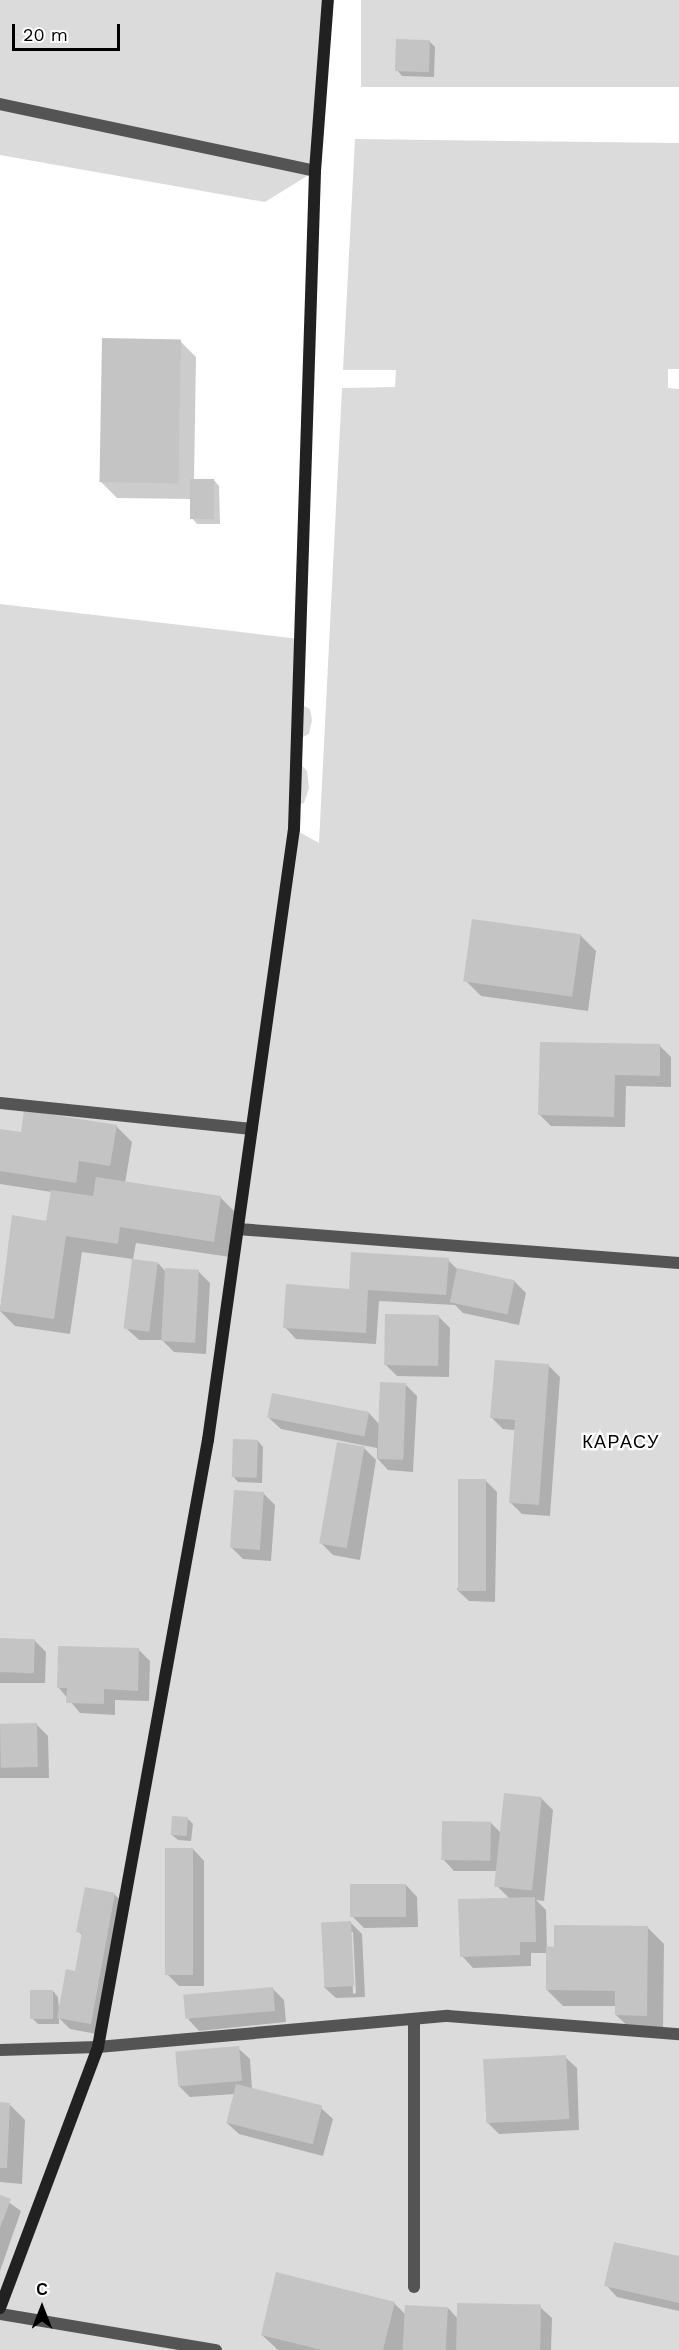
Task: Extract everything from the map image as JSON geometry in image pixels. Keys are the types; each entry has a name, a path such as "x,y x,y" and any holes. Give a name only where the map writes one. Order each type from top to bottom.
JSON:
{"street":[{"path":"0,2307 98,2047 208,1440 238,1229 294,829 315,171 328,0"}],"lane":[{"path":"0,104 315,171"},
{"path":"0,1103 252,1129"},
{"path":"238,1229 679,1263"},
{"path":"0,2050 98,2047 448,2016 679,2034"},
{"path":"414,2019 414,2287"},
{"path":"0,2314 216,2350"}],"shaded area":[{"path":"0,0 328,0 315,171 265,202 0,155"},
{"path":"361,0 679,0 679,87 361,87"},
{"path":"355,139 679,143 679,369 668,369 668,388 679,389 679,2350 0,2350 0,604 300,639 298,703 310,709 312,720 309,734 297,740 297,760 307,771 309,788 304,803 295,806 294,829 319,843 342,388 395,387 396,370 343,370"}],"building":[{"path":"396,39 430,40 429,72 395,71"},
{"path":"102,338 181,339 178,483 99,482"},
{"path":"190,479 214,479 214,519 190,519"},
{"path":"472,919 581,934 572,997 463,981"},
{"path":"540,1042 660,1044 660,1076 615,1075 614,1117 538,1115"},
{"path":"24,1110 117,1125 110,1166 79,1161 76,1183 0,1171 0,1129 21,1132"},
{"path":"96,1177 221,1196 214,1242 120,1227 118,1244 66,1236 54,1319 0,1311 12,1215 46,1221 51,1190 93,1196"},
{"path":"351,1252 449,1258 446,1295 368,1290 366,1333 283,1328 286,1284 349,1289"},
{"path":"132,1259 158,1262 149,1332 123,1328"},
{"path":"165,1268 199,1270 195,1343 161,1341"},
{"path":"457,1268 515,1280 507,1315 450,1302"},
{"path":"385,1314 439,1315 438,1366 384,1365"},
{"path":"495,1360 549,1364 539,1505 509,1503 515,1420 490,1418"},
{"path":"380,1382 406,1383 403,1460 377,1459"},
{"path":"272,1393 369,1412 364,1436 267,1418"},
{"path":"233,1439 258,1440 257,1478 232,1477"},
{"path":"337,1442 365,1447 347,1548 319,1543"},
{"path":"458,1479 486,1479 486,1591 458,1591"},
{"path":"234,1490 264,1492 260,1550 230,1548"},
{"path":"0,1638 35,1639 34,1673 0,1672"},
{"path":"58,1646 139,1648 138,1691 104,1689 104,1704 66,1703 67,1688 57,1688"},
{"path":"37,1723 38,1767 1,1768 0,1724"},
{"path":"504,1793 542,1797 532,1890 494,1886"},
{"path":"172,1816 188,1817 187,1836 171,1835"},
{"path":"442,1821 491,1822 490,1861 441,1860"},
{"path":"165,1848 193,1848 193,1975 165,1975"},
{"path":"350,1884 406,1884 406,1917 350,1917"},
{"path":"85,1887 115,1893 91,2024 57,2018 66,1969 75,1971 82,1933 76,1932"},
{"path":"535,1897 536,1942 520,1942 520,1955 460,1957 458,1899"},
{"path":"351,1921 354,1986 324,1987 321,1923"},
{"path":"554,1925 648,1926 647,2016 615,2015 615,1991 546,1990 546,1946 554,1947"},
{"path":"273,1987 275,2011 185,2019 183,1995"},
{"path":"30,1990 53,1990 53,2019 30,2019"},
{"path":"239,2046 242,2081 178,2086 175,2052"},
{"path":"566,2055 569,2119 486,2123 483,2059"},
{"path":"236,2084 322,2106 313,2144 226,2123"},
{"path":"0,2102 10,2103 7,2168 0,2168"},
{"path":"0,2195 11,2199 0,2228"},
{"path":"614,2242 679,2256 679,2303 604,2286"},
{"path":"276,2272 395,2302 383,2350 322,2350 261,2335"},
{"path":"457,2303 541,2304 540,2350 456,2350"},
{"path":"405,2305 448,2307 446,2350 403,2350"}],"district":[{"name":"КАРАСУ","path":"621,1442"}]}
